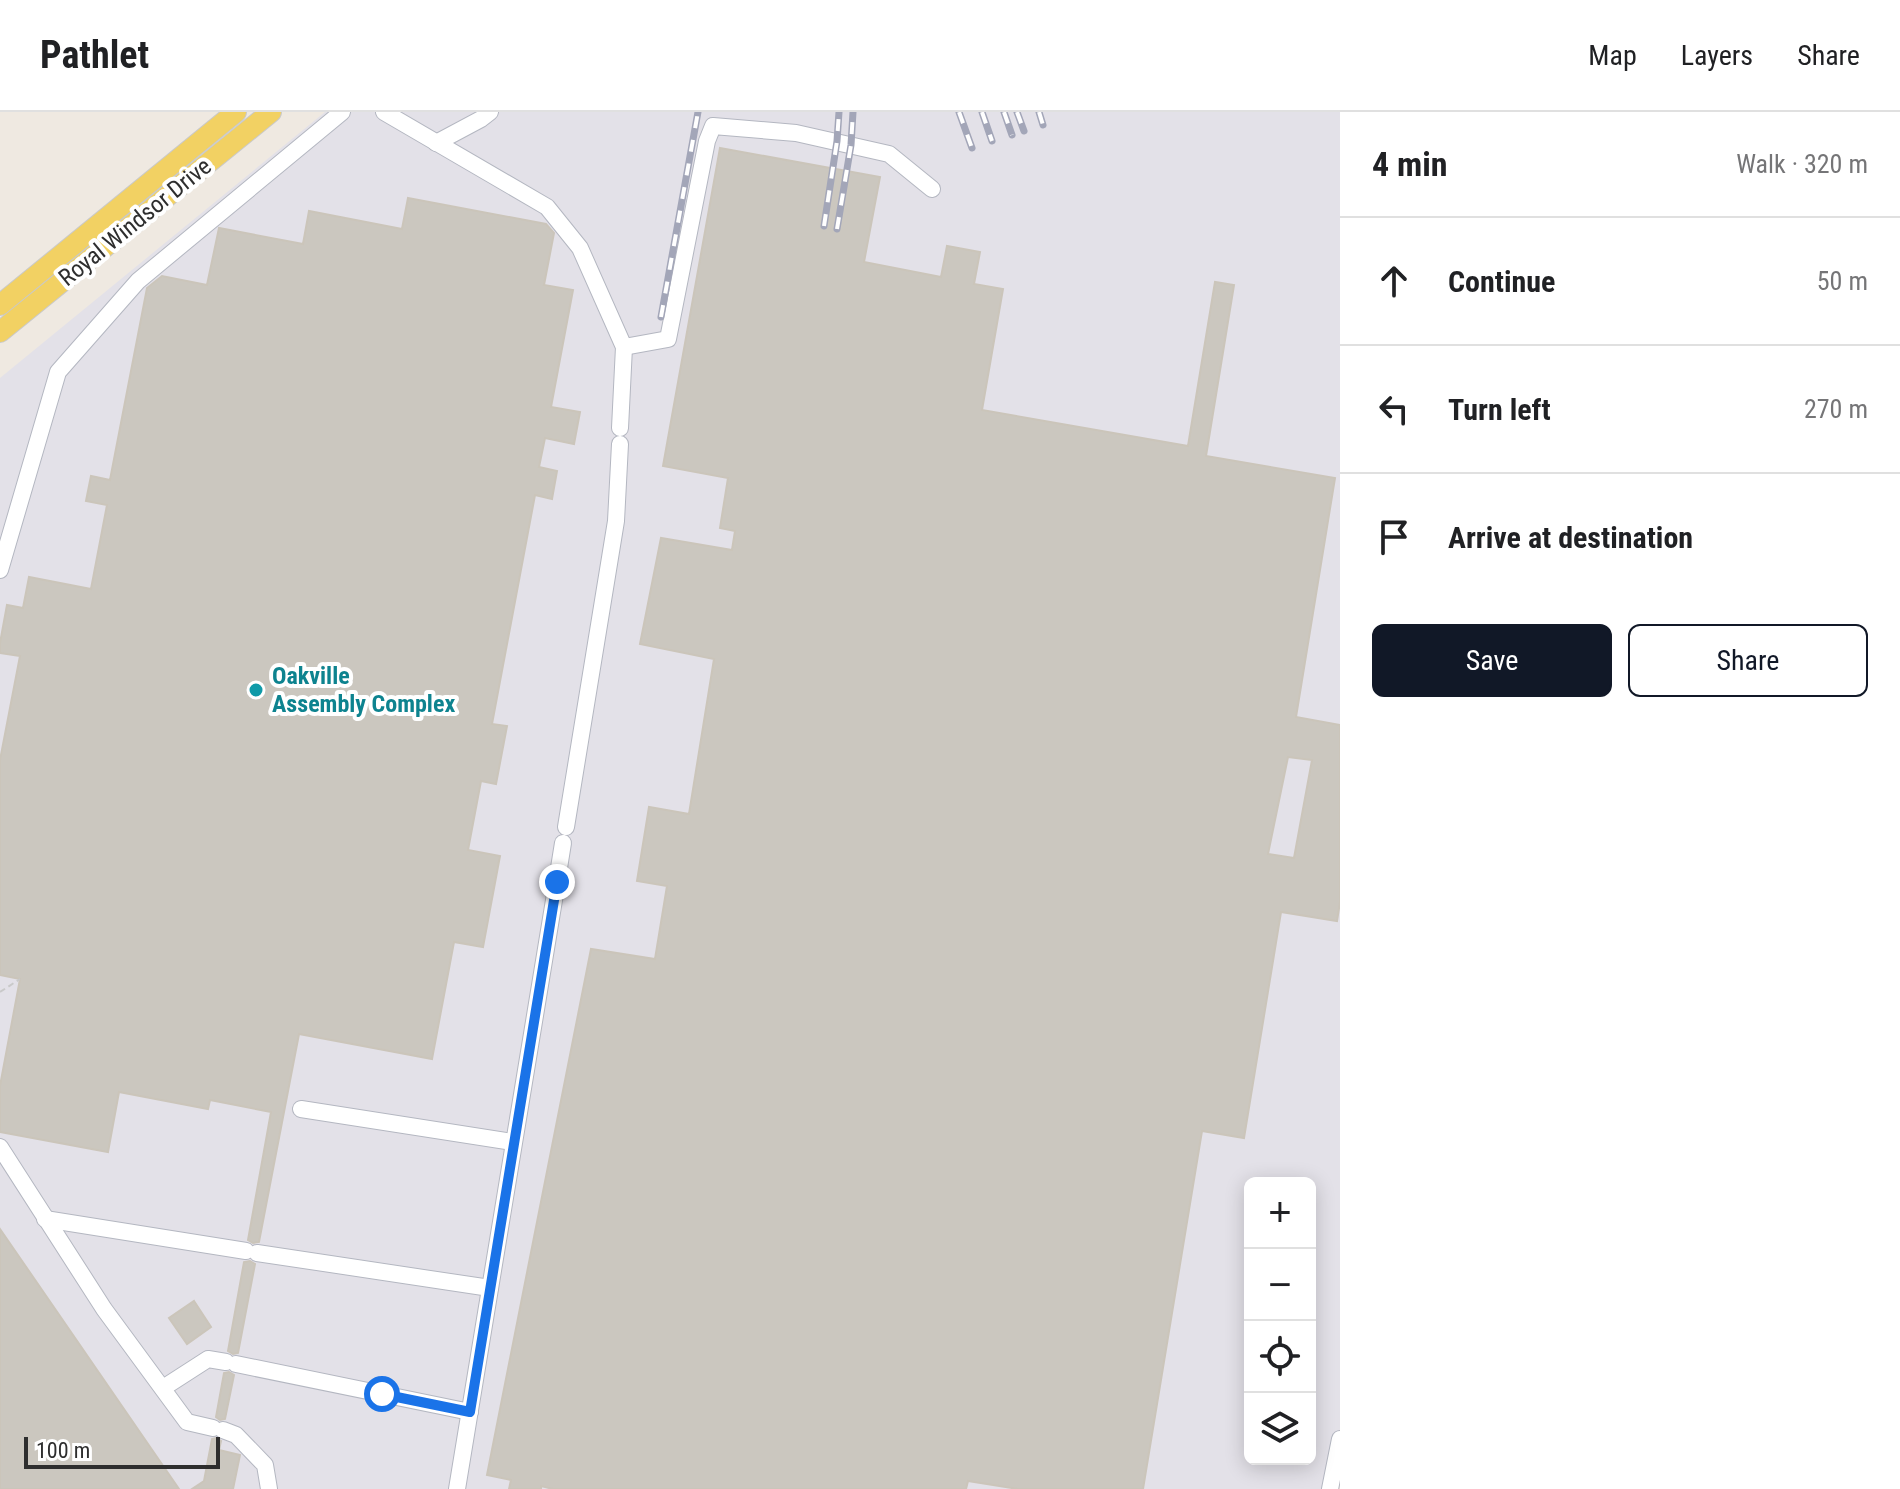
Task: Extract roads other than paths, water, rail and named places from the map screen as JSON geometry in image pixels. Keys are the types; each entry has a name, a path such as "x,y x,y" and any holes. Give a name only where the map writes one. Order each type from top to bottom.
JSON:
{"main road":[{"name":"Royal Windsor Drive","path":"0,305 236,112"},
{"name":"Royal Windsor Drive","path":"0,332 271,112"}],"street":[{"path":"0,570 58,372 138,281 342,112"},
{"path":"384,112 547,207 580,248 624,347 616,521 457,1489"},
{"path":"436,143 490,112"},
{"path":"624,347 668,339 707,141 713,126 796,133 889,154 932,189"},
{"path":"301,1109 513,1142"},
{"path":"0,1147 104,1309 187,1422 236,1435 265,1465 269,1489"},
{"path":"45,1219 490,1288"},
{"path":"163,1388 208,1359 470,1412"},
{"path":"1330,1489 1340,1439"}],"railway":[{"path":"661,317 698,112"},
{"path":"824,226 839,112"},
{"path":"837,229 851,145 853,112"},
{"path":"959,112 972,148"},
{"path":"982,112 992,141"},
{"path":"1004,112 1012,135"},
{"path":"1017,112 1024,131"},
{"path":"1039,112 1043,125"}],"place":[{"name":"Oakville Assembly Complex","path":"256,690"}]}
